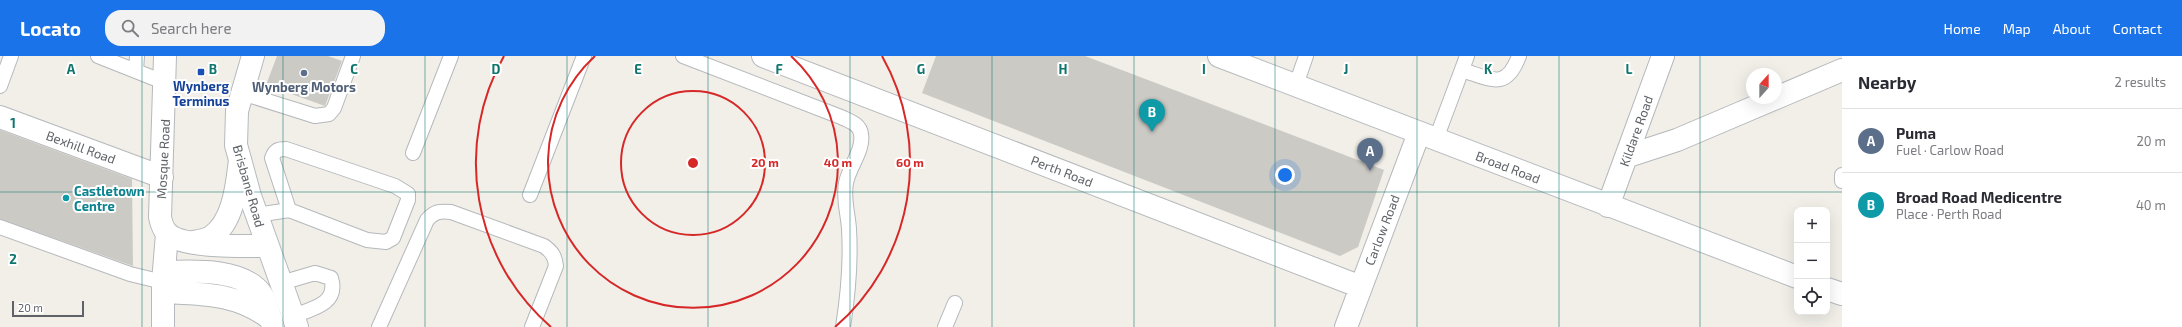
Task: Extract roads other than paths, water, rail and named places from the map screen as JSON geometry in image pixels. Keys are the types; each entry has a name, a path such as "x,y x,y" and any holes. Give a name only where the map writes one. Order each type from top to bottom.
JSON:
{"street":[{"name":"Mosque Road","path":"166,56 160,216 167,234"},
{"name":"Brisbane Road","path":"253,56 242,93 235,127 240,160 267,246 295,322"},
{"name":"Perth Road","path":"763,56 1361,287"},
{"name":"Broad Road","path":"1219,56 1794,276"},
{"name":"Kildare Road","path":"1608,206 1628,156 1663,56"},
{"path":"1782,95 1842,70"},
{"path":"1628,156 1677,140 1762,104"},
{"name":"Bexhill Road","path":"0,117 162,177"},
{"name":"Carlow Road","path":"1346,327 1361,287 1427,136"},
{"path":"193,242 210,238 225,218 235,194 240,160"},
{"path":"163,327 167,234 176,239 215,246 267,246"},
{"path":"164,282 214,273 237,277 248,282 262,296 272,323"},
{"path":"1830,290 1842,294"}],"lane":[{"path":"0,86 11,56"},
{"path":"98,56 166,83"},
{"path":"136,71 137,56"},
{"path":"242,93 315,116 329,114 334,108 353,56"},
{"path":"413,153 451,56"},
{"path":"530,195 584,56"},
{"path":"683,56 841,117 854,123 861,131 862,140 846,181 844,200 849,228 847,285 843,327"},
{"path":"1296,85 1306,56"},
{"path":"1427,136 1468,56"},
{"path":"1462,70 1495,80 1505,78 1514,70 1519,56"},
{"path":"257,215 289,210 367,240 386,242 393,238 408,200 408,194 395,186 286,149 278,149 274,152 272,158 289,210"},
{"path":"1842,175 1842,181"},
{"path":"379,327 427,220 433,213 440,211 451,212 544,246 552,252 555,258 556,266 532,327"},
{"path":"0,227 130,274 164,282"},
{"path":"281,283 315,273 331,278 333,286 332,296 324,304 295,322"},
{"path":"945,327 955,303"}],"place":[{"name":"Wynberg Terminus","path":"201,72"},
{"name":"Wynberg Motors","path":"304,73"},
{"name":"Broad Road Medicentre","path":"1152,132"},
{"name":"Puma","path":"1370,171"},
{"name":"Castletown Centre","path":"66,198"}]}
